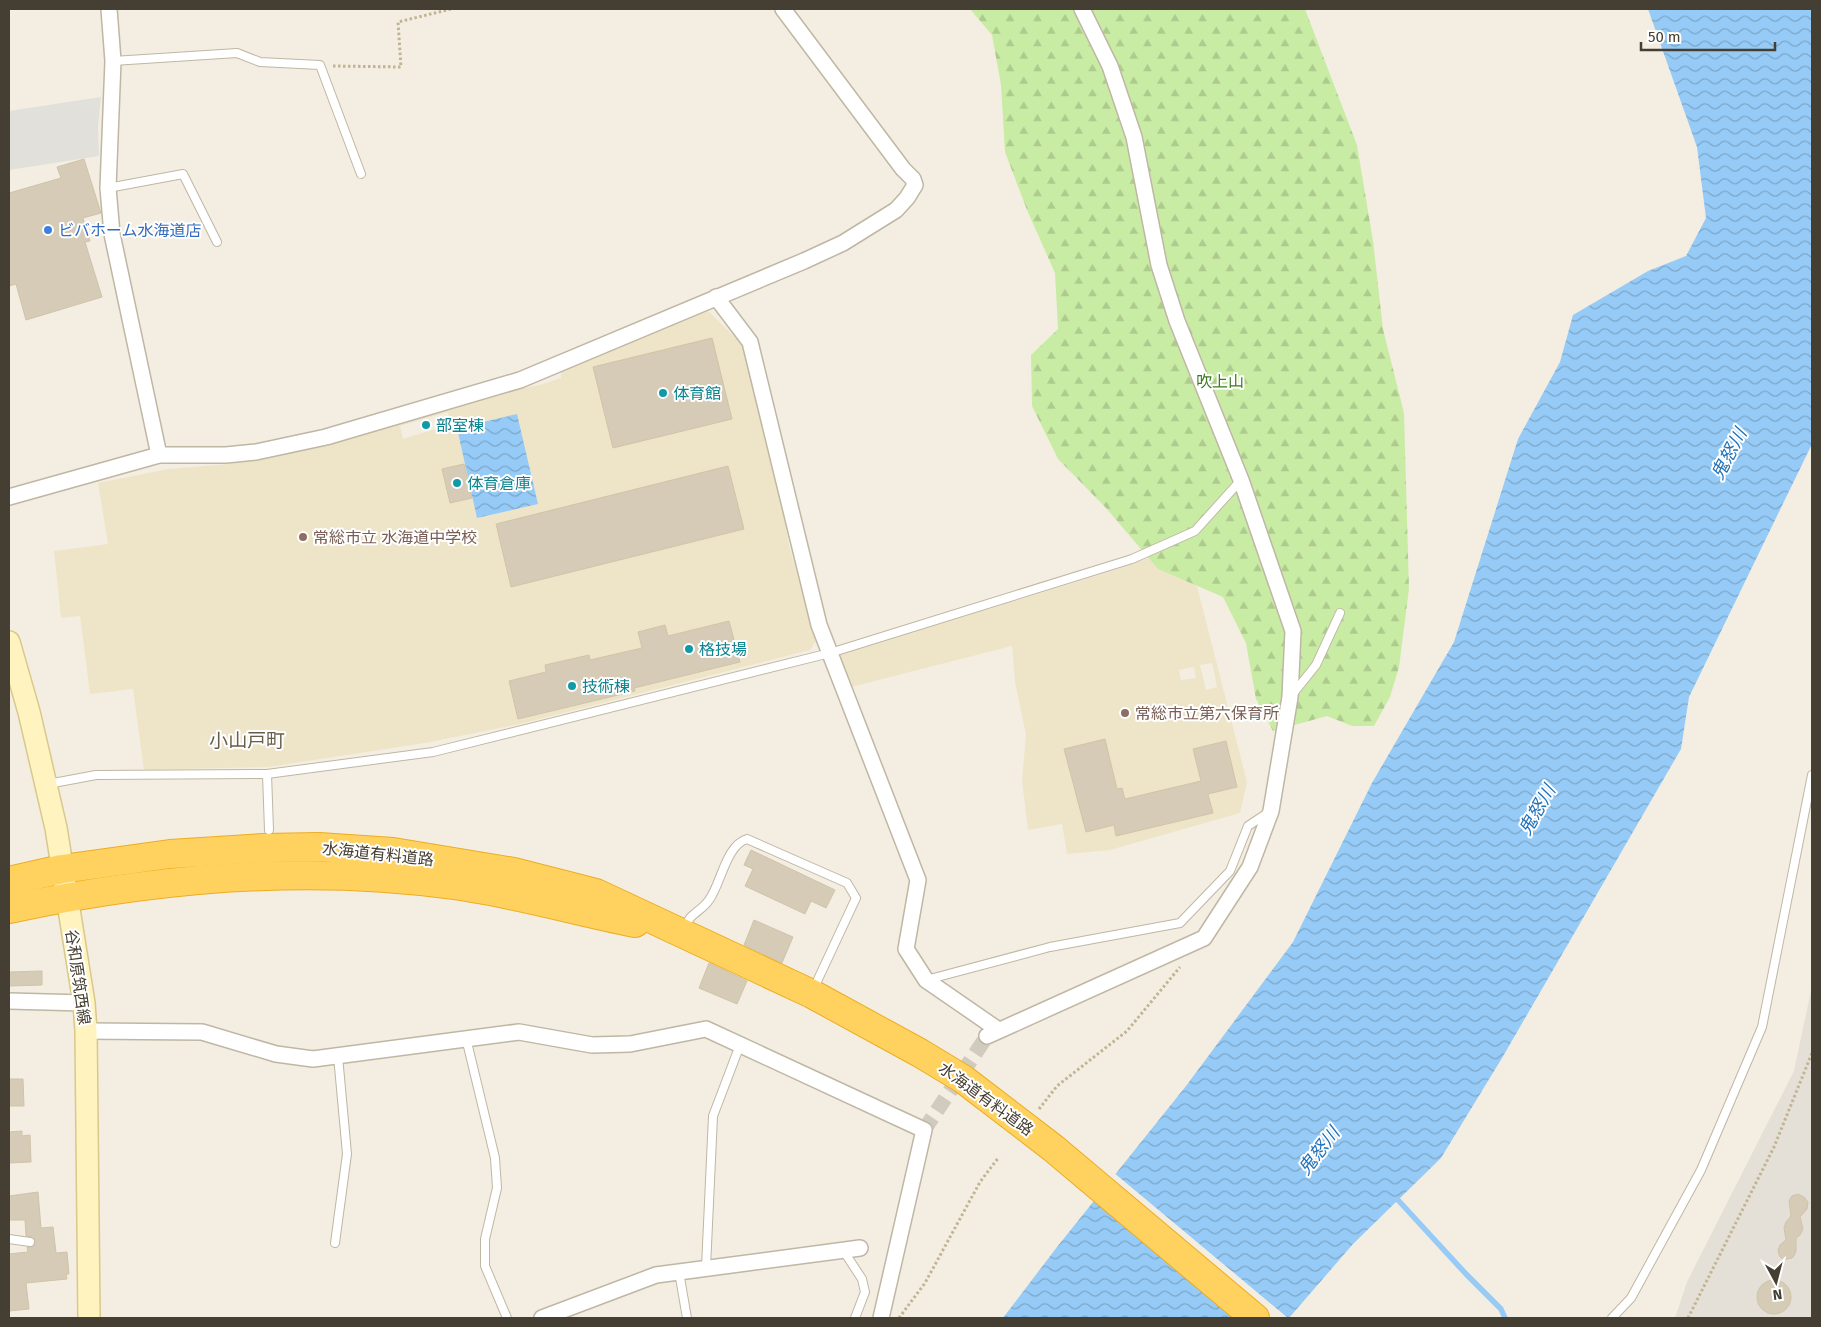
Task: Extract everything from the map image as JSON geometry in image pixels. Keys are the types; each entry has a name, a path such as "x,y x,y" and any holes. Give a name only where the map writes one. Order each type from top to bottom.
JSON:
{"highway":[{"name":"水海道有料道路","path":"9,882 62,869 170,854 264,848 319,847 393,852 514,872 596,893 812,994 963,1078 1052,1148 1255,1318"},
{"name":"水海道有料道路","path":"9,909 66,897 227,877 266,875 371,876 455,885 683,933"}],"main road":[{"name":"谷和原筑西線","path":"9,642 29,712 56,828 84,1003 86,1031 89,1318"}],"street":[{"path":"109,9 113,61 108,188 112,234 159,455"},
{"path":"9,497 159,455 256,452 326,437 520,380 804,261 864,231 896,210 915,185 913,179 903,169 783,9"},
{"path":"716,297 750,342 820,625 918,880 906,949 926,980 992,1032 1204,938 1250,867 1270,811 1290,697 1293,631 1240,480 1177,321 1159,265 1134,137 1110,66 1082,9"},
{"path":"9,1001 84,1003"},
{"path":"86,1031 202,1032 276,1054 313,1059 519,1032 592,1045 630,1044 706,1029 924,1130 881,1318"},
{"path":"542,1318 656,1275 860,1248"}],"lane":[{"path":"113,61 237,53 260,62 320,65 361,174"},
{"path":"108,188 183,174 217,242"},
{"path":"46,784 96,775 267,774 433,752 830,653 1132,559 1195,531 1240,480"},
{"path":"1290,697 1316,665 1340,613"},
{"path":"267,774 269,830"},
{"path":"1612,1318 1631,1298 1701,1170 1762,1027 1812,775"},
{"path":"926,980 1050,947 1180,922 1230,871 1248,826 1270,811"},
{"path":"683,933 687,920 709,901 734,848 741,841 747,839 846,883 856,898 812,994"},
{"path":"466,1038 495,1158 497,1188 485,1238 485,1266 507,1318"},
{"path":"706,1267 713,1116 740,1044"},
{"path":"335,1242 347,1154 338,1056"},
{"path":"9,1239 30,1242"},
{"path":"843,1250 862,1279 865,1292 855,1318"},
{"path":"680,1272 688,1318"}],"path":[{"path":"320,65 402,68 398,22 451,9"},
{"path":"1035,1115 1057,1086 1127,1031 1180,966"},
{"path":"1688,1318 1774,1147 1812,1053"},
{"path":"898,1318 925,1283 980,1182 999,1157"}],"shaded area":[{"path":"101,97 98,126 99,156 9,170 9,111"},
{"name":"常総市立 水海道中学校","path":"708,311 743,345 783,512 789,545 816,641 810,650 520,724 425,743 269,767 144,770 133,689 90,694 80,616 61,618 54,551 108,544 98,483 168,469 229,464 331,444 512,390 540,385 561,378 561,370","holes":["448,412 451,424 403,439 400,426","464,464 472,498 443,469","728,466 744,529 511,587 496,524","729,621 740,662 651,684 638,632 665,625 668,636","625,652 635,691 519,719 509,681 546,672 545,665 588,655 590,660"]},
{"name":"常総市立第六保育所","path":"1178,547 1198,590 1247,782 1240,813 1110,850 1067,854 1062,824 1028,830 1022,781 1026,735 1015,682 1012,646 851,687 838,655 1115,570","holes":["1212,663 1217,687 1206,690 1200,665","1194,667 1196,678 1181,680 1179,670","1226,741 1209,794 1213,813 1117,836 1114,825 1086,832 1079,804 1090,786 1074,790 1064,749 1112,790 1122,788 1125,799 1201,781 1193,749"]},
{"path":"1812,986 1812,1318 1675,1318 1687,1282 1794,1071"}],"green space":[{"name":"吹上山","path":"970,9 1305,9 1357,145 1373,241 1383,329 1404,413 1409,589 1399,667 1390,697 1374,726 1352,726 1327,716 1273,731 1256,699 1246,643 1223,597 1158,569 1106,508 1058,459 1032,406 1031,355 1058,329 1055,273 1027,210 1005,152 1001,85 992,35"}],"water":[{"name":"鬼怒川","path":"1648,9 1812,9 1812,444 1689,697 1681,749 1502,1058 1441,1158 1353,1244 1289,1318 1003,1318 1057,1247 1186,1086 1293,942 1372,783 1454,642 1518,439 1560,362 1573,315 1648,271 1686,256 1706,218 1697,147"},
{"path":"517,414 538,504 477,518 457,428"}],"pier":[{"path":"1113,1172 1288,1318 1240,1318 1094,1196"}],"building":[{"name":"ビバホーム水海道店","path":"84,159 101,213 83,218 90,241 85,242 102,297 26,320 16,284 9,286 9,193 61,178 57,167"},
{"name":"体育館","path":"712,338 732,419 613,448 593,367"},
{"name":"体育倉庫","path":"464,464 472,498 450,503 442,469"},
{"path":"728,466 744,529 511,587 496,524"},
{"path":"729,621 740,662 634,688 635,691 518,719 509,681 546,672 545,665 589,655 590,660 642,648 638,632 665,625 668,636"},
{"path":"1105,739 1117,789 1122,788 1125,799 1201,781 1193,749 1226,741 1237,787 1208,794 1213,813 1116,836 1114,825 1086,832 1064,749"},
{"path":"751,850 835,890 826,908 811,901 805,914 745,886 753,869 744,865"},
{"path":"754,920 793,937 782,963 744,945"},
{"path":"709,963 747,981 737,1004 699,988"},
{"path":"42,971 42,985 9,986 9,972"},
{"path":"9,1079 23,1079 24,1106 9,1106"},
{"path":"22,1131 22,1136 30,1135 31,1162 9,1163 9,1132"},
{"path":"38,1192 41,1228 53,1227 56,1253 67,1252 69,1274 66,1274 67,1279 26,1283 29,1309 9,1311 9,1254 28,1252 27,1247 33,1247 36,1242 33,1237 26,1236 25,1220 9,1220 9,1196"},
{"path":"1798,1194 1808,1202 1807,1209 1800,1217 1803,1229 1796,1238 1794,1256 1783,1260 1778,1250 1780,1245 1786,1240 1784,1228 1791,1216 1789,1201 1792,1196"},
{"path":"1774,1280 1786,1285 1791,1297 1786,1309 1774,1314 1762,1309 1757,1297 1762,1285"}],"waterway":[{"path":"1398,1200 1501,1309 1505,1318"}],"tunnel":[{"path":"924,1130 987,1036"}],"place":[{"name":"ビバホーム水海道店","path":"48,230"},
{"name":"体育館","path":"663,393"},
{"name":"部室棟","path":"426,425"},
{"name":"体育倉庫","path":"457,483"},
{"name":"常総市立 水海道中学校","path":"303,537"},
{"name":"格技場","path":"689,649"},
{"name":"技術棟","path":"572,686"},
{"name":"常総市立第六保育所","path":"1125,713"}],"district":[{"name":"小山戸町","path":"247,740"}]}
